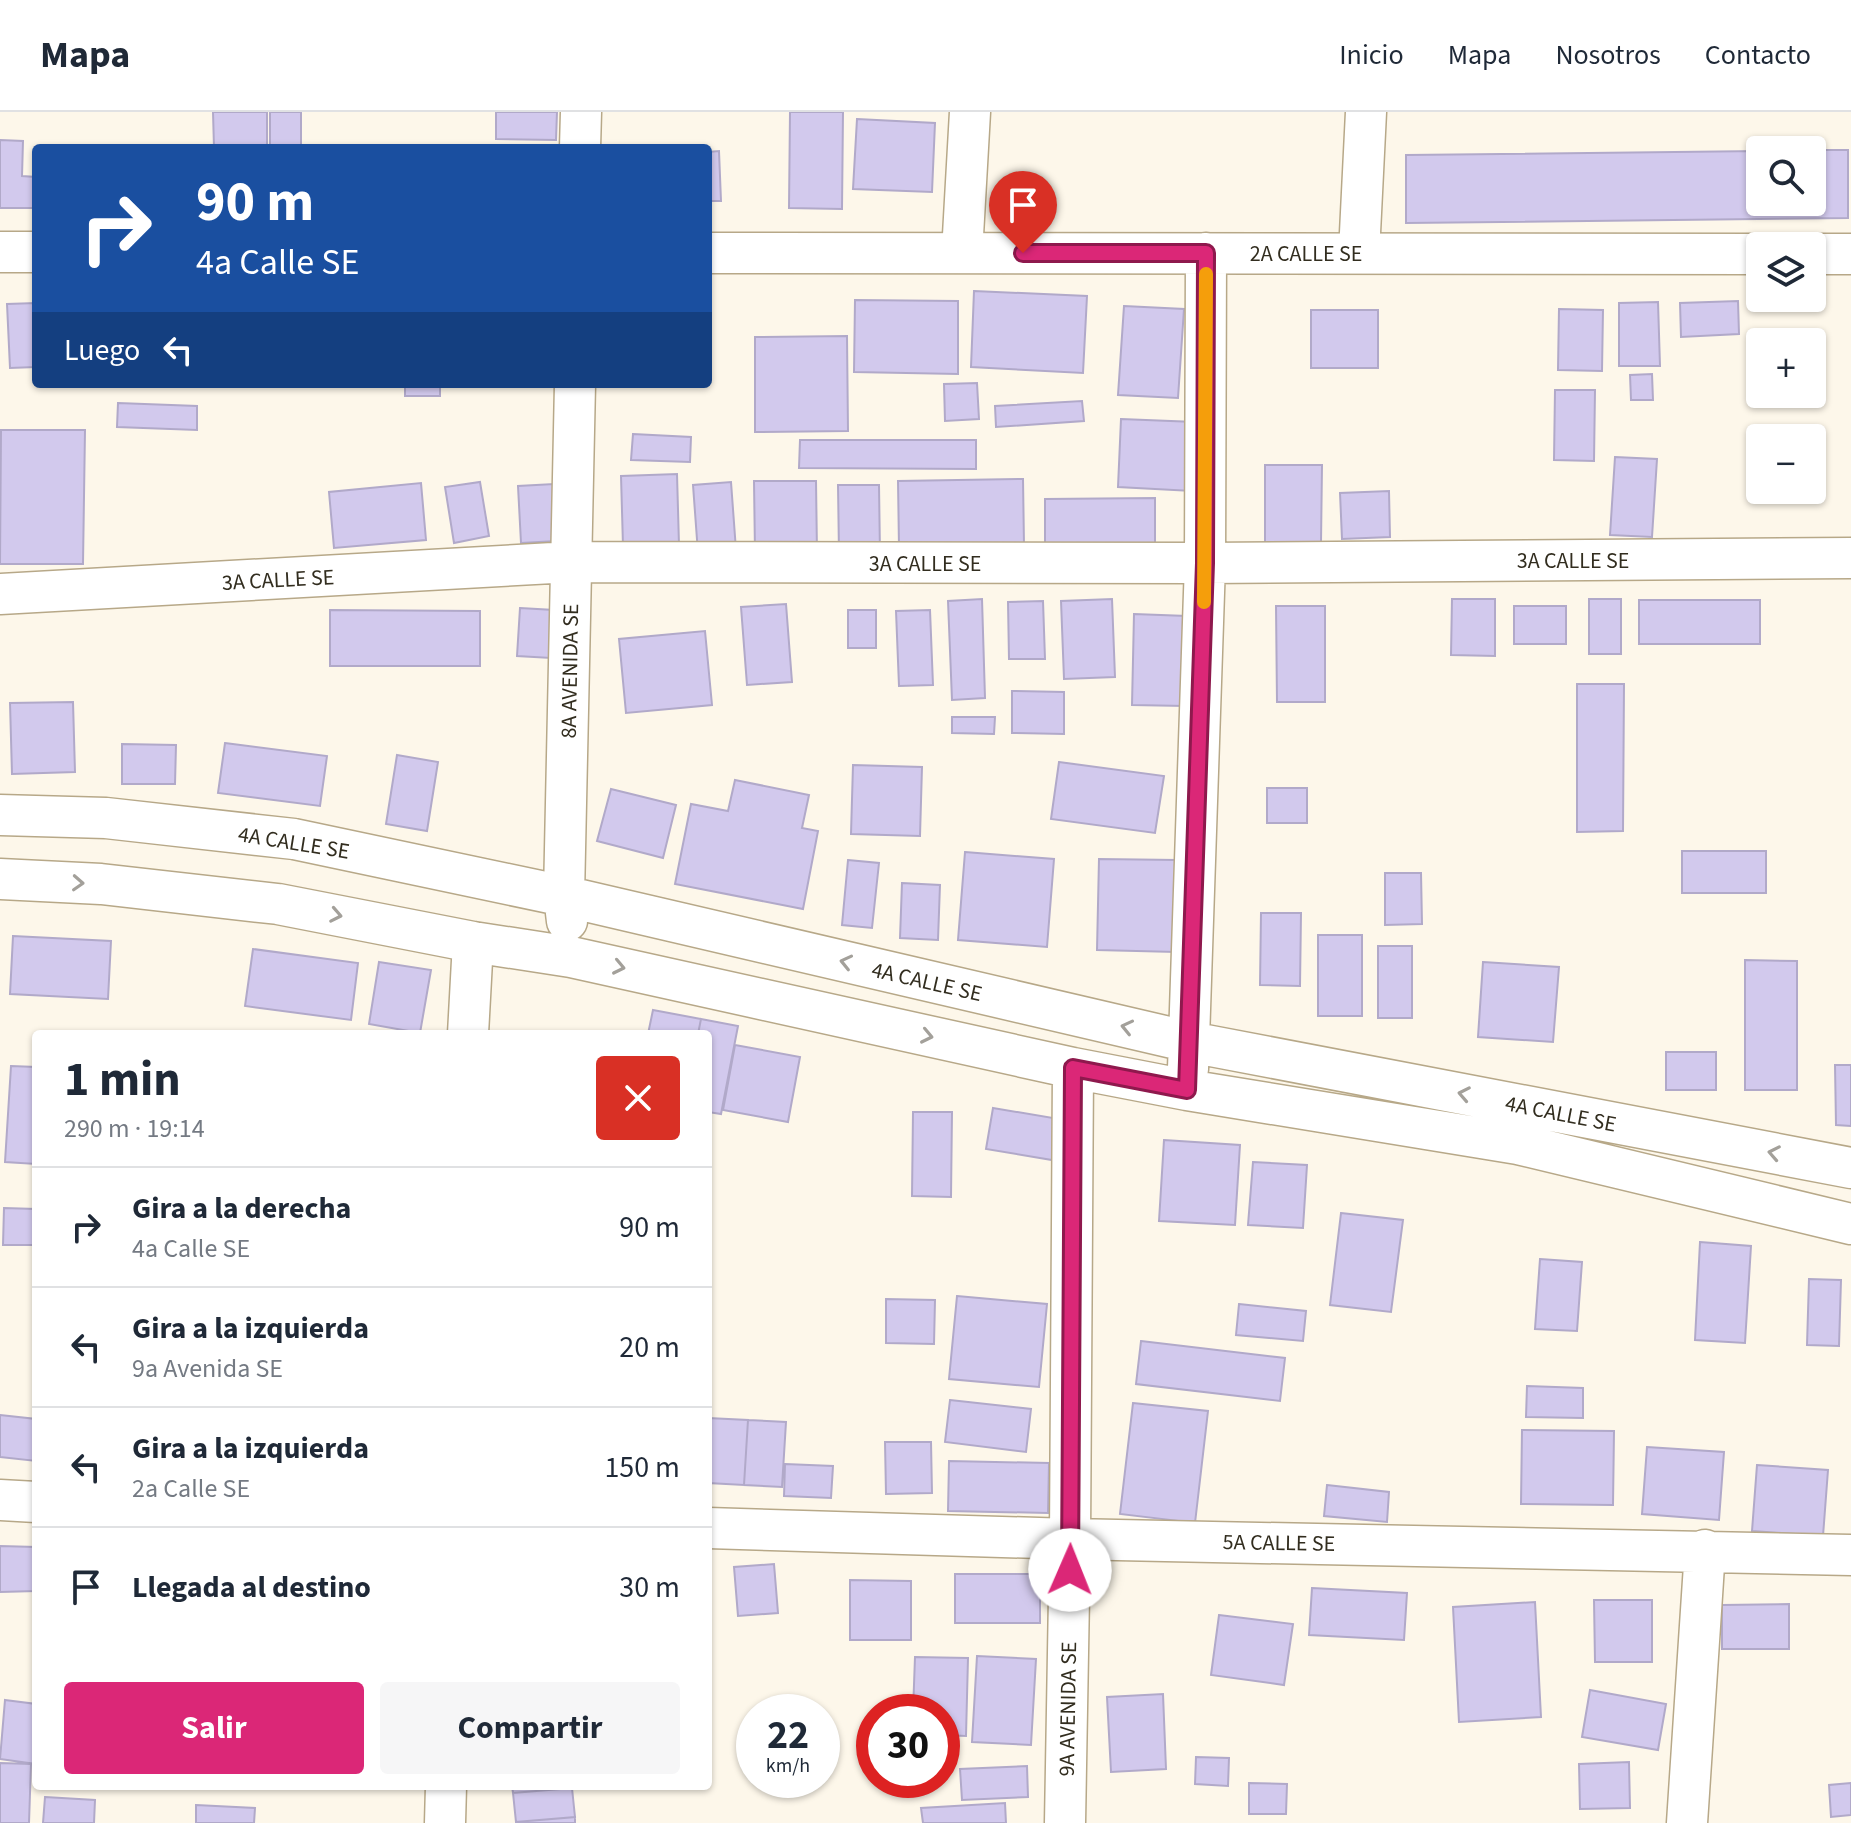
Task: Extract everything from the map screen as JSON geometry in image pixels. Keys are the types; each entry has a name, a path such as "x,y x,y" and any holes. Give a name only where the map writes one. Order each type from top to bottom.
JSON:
{"street":[{"path":"580,144 581,112"},
{"path":"962,253 970,112"},
{"path":"1359,253 1366,112"},
{"path":"0,252 32,252"},
{"name":"2A CALLE SE","path":"712,253 1746,254"},
{"path":"1187,1090 1205,563 1206,253"},
{"path":"1826,254 1851,254"},
{"name":"8A AVENIDA SE","path":"571,957 564,896 575,388"},
{"name":"3A CALLE SE","path":"0,594 571,562 1205,563 1851,558"},
{"name":"4A CALLE SE","path":"0,815 106,818 294,839 564,896 1190,1042 1851,1168"},
{"name":"4A CALLE SE","path":"0,879 101,884 278,904 473,942 571,957 1073,1068 1187,1090 1518,1144 1851,1224"},
{"path":"468,1030 473,942"},
{"name":"9A AVENIDA SE","path":"1065,1823 1073,1068"},
{"path":"0,1500 32,1502"},
{"name":"5A CALLE SE","path":"712,1528 1070,1539 1851,1555"},
{"path":"1687,1823 1705,1550"},
{"path":"445,1823 446,1790"}],"building":[{"path":"213,112 267,112 267,144 214,144"},
{"path":"270,112 301,112 301,144 270,144"},
{"path":"496,112 557,112 556,140 496,139"},
{"path":"790,112 843,112 842,209 789,208"},
{"path":"857,119 935,123 932,192 853,189"},
{"path":"0,140 23,141 22,176 32,177 32,208 0,208"},
{"path":"1826,150 1848,150 1848,218 1406,223 1406,155 1746,151 1746,216 1826,216"},
{"path":"719,151 721,201 712,201 712,152"},
{"path":"974,291 1087,296 1083,373 971,367"},
{"path":"855,300 958,301 958,374 854,372"},
{"path":"1738,301 1739,334 1681,337 1680,303"},
{"path":"1658,302 1660,366 1619,366 1619,303"},
{"path":"32,303 32,367 10,368 7,304"},
{"path":"1124,306 1184,309 1178,398 1118,395"},
{"path":"1559,309 1603,310 1602,371 1558,370"},
{"path":"1311,310 1378,310 1378,368 1311,368"},
{"path":"847,336 848,431 755,432 755,337"},
{"path":"1652,374 1653,400 1631,400 1630,375"},
{"path":"977,383 979,419 945,421 944,384"},
{"path":"405,388 440,388 440,396 405,396"},
{"path":"1555,390 1595,390 1594,461 1554,460"},
{"path":"1082,401 1084,421 996,427 995,406"},
{"path":"118,403 197,406 197,430 117,427"},
{"path":"1121,419 1195,422 1192,491 1118,487"},
{"path":"1,430 85,430 83,564 0,564"},
{"path":"633,434 691,437 690,462 631,460"},
{"path":"800,440 976,440 976,469 799,468"},
{"path":"1615,457 1657,459 1652,537 1610,535"},
{"path":"1265,465 1322,465 1321,543 1265,543"},
{"path":"677,474 679,545 623,546 621,476"},
{"path":"1023,479 1024,545 899,547 898,481"},
{"path":"754,481 816,481 817,553 755,553"},
{"path":"480,482 489,536 454,543 445,487"},
{"path":"731,482 736,550 698,553 693,485"},
{"path":"421,483 426,540 334,548 329,492"},
{"path":"554,484 557,541 521,543 518,486"},
{"path":"838,485 879,485 880,554 839,554"},
{"path":"1389,491 1390,537 1342,539 1340,493"},
{"path":"1155,498 1155,556 1045,557 1045,499"},
{"path":"982,599 985,698 952,700 948,601"},
{"path":"1112,599 1115,677 1064,679 1061,601"},
{"path":"1452,599 1495,599 1495,656 1451,655"},
{"path":"1589,599 1621,599 1621,654 1589,654"},
{"path":"1639,600 1760,600 1760,644 1639,644"},
{"path":"1043,601 1045,659 1009,659 1008,602"},
{"path":"786,604 792,682 747,685 741,607"},
{"path":"1276,606 1325,606 1325,702 1277,702"},
{"path":"1514,606 1566,606 1566,644 1514,644"},
{"path":"520,608 554,610 551,658 517,656"},
{"path":"330,610 480,611 480,666 330,666"},
{"path":"848,610 876,610 876,648 848,648"},
{"path":"930,610 933,685 899,686 896,611"},
{"path":"1134,614 1187,616 1185,706 1132,705"},
{"path":"705,631 712,705 626,713 619,639"},
{"path":"1577,684 1624,684 1623,831 1577,832"},
{"path":"1012,691 1064,692 1064,734 1012,733"},
{"path":"73,702 75,772 12,774 10,703"},
{"path":"952,717 995,717 994,734 952,733"},
{"path":"225,743 327,756 320,806 218,793"},
{"path":"122,744 176,745 175,784 122,784"},
{"path":"397,755 438,762 427,831 386,824"},
{"path":"1059,762 1164,776 1155,833 1051,819"},
{"path":"853,765 922,767 920,836 851,834"},
{"path":"735,780 809,795 802,828 818,831 803,909 675,884 691,804 728,811"},
{"path":"1267,788 1307,788 1307,823 1267,823"},
{"path":"611,789 676,805 663,858 597,841"},
{"path":"1682,851 1766,851 1766,893 1682,893"},
{"path":"965,852 1054,859 1047,947 958,940"},
{"path":"1099,859 1177,860 1176,952 1097,950"},
{"path":"848,860 879,863 872,928 842,925"},
{"path":"1385,873 1421,873 1422,924 1385,925"},
{"path":"902,883 940,885 938,940 900,938"},
{"path":"1261,913 1301,913 1300,986 1260,985"},
{"path":"1318,935 1362,935 1362,1016 1318,1016"},
{"path":"13,936 111,941 108,999 10,994"},
{"path":"1378,946 1412,946 1412,1018 1378,1018"},
{"path":"253,949 358,963 351,1020 245,1006"},
{"path":"1745,960 1797,961 1797,1090 1745,1090"},
{"path":"379,962 431,970 421,1030 369,1024"},
{"path":"1483,962 1559,967 1553,1042 1478,1037"},
{"path":"653,1010 701,1019 699,1030 649,1030"},
{"path":"701,1019 738,1026 721,1114 712,1113 712,1030 699,1030"},
{"path":"735,1045 800,1057 788,1122 723,1110"},
{"path":"1666,1052 1716,1052 1716,1090 1666,1090"},
{"path":"1835,1065 1851,1065 1851,1126 1836,1125"},
{"path":"11,1066 32,1067 32,1164 5,1162"},
{"path":"993,1108 1059,1119 1052,1160 986,1149"},
{"path":"913,1112 952,1112 951,1197 912,1196"},
{"path":"1164,1140 1240,1145 1235,1225 1159,1221"},
{"path":"1253,1162 1307,1165 1303,1228 1248,1225"},
{"path":"4,1208 32,1209 32,1245 3,1245"},
{"path":"1341,1213 1403,1220 1391,1312 1330,1305"},
{"path":"1700,1242 1751,1246 1745,1343 1695,1340"},
{"path":"1540,1259 1582,1262 1577,1331 1535,1329"},
{"path":"1809,1279 1841,1280 1839,1346 1807,1345"},
{"path":"957,1296 1047,1304 1039,1387 949,1379"},
{"path":"886,1299 935,1300 934,1344 886,1343"},
{"path":"1239,1304 1306,1311 1303,1341 1236,1335"},
{"path":"1141,1341 1285,1358 1280,1401 1136,1384"},
{"path":"1527,1386 1583,1388 1583,1418 1526,1417"},
{"path":"950,1400 1031,1409 1026,1452 945,1442"},
{"path":"1133,1403 1208,1411 1195,1523 1120,1514"},
{"path":"0,1415 32,1419 32,1461 0,1457"},
{"path":"712,1418 748,1420 744,1485 712,1483"},
{"path":"748,1420 786,1422 782,1487 744,1485"},
{"path":"1522,1430 1614,1431 1613,1505 1521,1504"},
{"path":"885,1442 931,1442 932,1493 886,1494"},
{"path":"1647,1447 1724,1452 1719,1520 1642,1514"},
{"path":"949,1461 1049,1463 1048,1513 948,1511"},
{"path":"785,1464 833,1466 831,1498 784,1496"},
{"path":"1757,1465 1828,1470 1823,1536 1752,1531"},
{"path":"1327,1485 1389,1492 1387,1522 1324,1516"},
{"path":"0,1546 32,1547 32,1591 0,1592"},
{"path":"774,1564 778,1613 738,1616 734,1567"},
{"path":"955,1574 1040,1574 1040,1623 955,1623"},
{"path":"850,1580 911,1581 911,1640 850,1640"},
{"path":"1312,1588 1407,1593 1404,1640 1309,1635"},
{"path":"1594,1600 1652,1600 1652,1662 1595,1662"},
{"path":"1535,1602 1541,1717 1459,1722 1453,1607"},
{"path":"1789,1604 1789,1649 1722,1649 1722,1605"},
{"path":"1219,1615 1293,1624 1284,1685 1211,1675"},
{"path":"977,1656 1036,1659 1031,1745 972,1742"},
{"path":"915,1657 968,1658 966,1736 960,1736 960,1694 914,1694"},
{"path":"1590,1690 1666,1704 1658,1750 1582,1737"},
{"path":"1163,1694 1166,1769 1111,1772 1107,1697"},
{"path":"5,1700 32,1703 32,1763 0,1759"},
{"path":"1196,1757 1229,1758 1228,1786 1195,1784"},
{"path":"1629,1762 1630,1808 1580,1809 1579,1764"},
{"path":"0,1763 31,1764 29,1823 0,1823"},
{"path":"1027,1766 1028,1797 962,1800 960,1769"},
{"path":"1249,1783 1287,1784 1286,1814 1249,1814"},
{"path":"1851,1783 1851,1815 1831,1817 1829,1785"},
{"path":"513,1790 548,1790 513,1793"},
{"path":"572,1790 575,1817 516,1822 513,1793"},
{"path":"45,1797 95,1800 94,1823 43,1823"},
{"path":"1005,1803 1006,1823 923,1823 921,1808"},
{"path":"196,1805 255,1808 254,1823 196,1823"},
{"path":"575,1817 575,1823 516,1823 516,1822"}],"slow traffic":[{"path":"1204,602 1206,274"}],"route":[{"path":"1023,253 1206,253 1205,563 1187,1090 1073,1068 1070,1570"}]}
